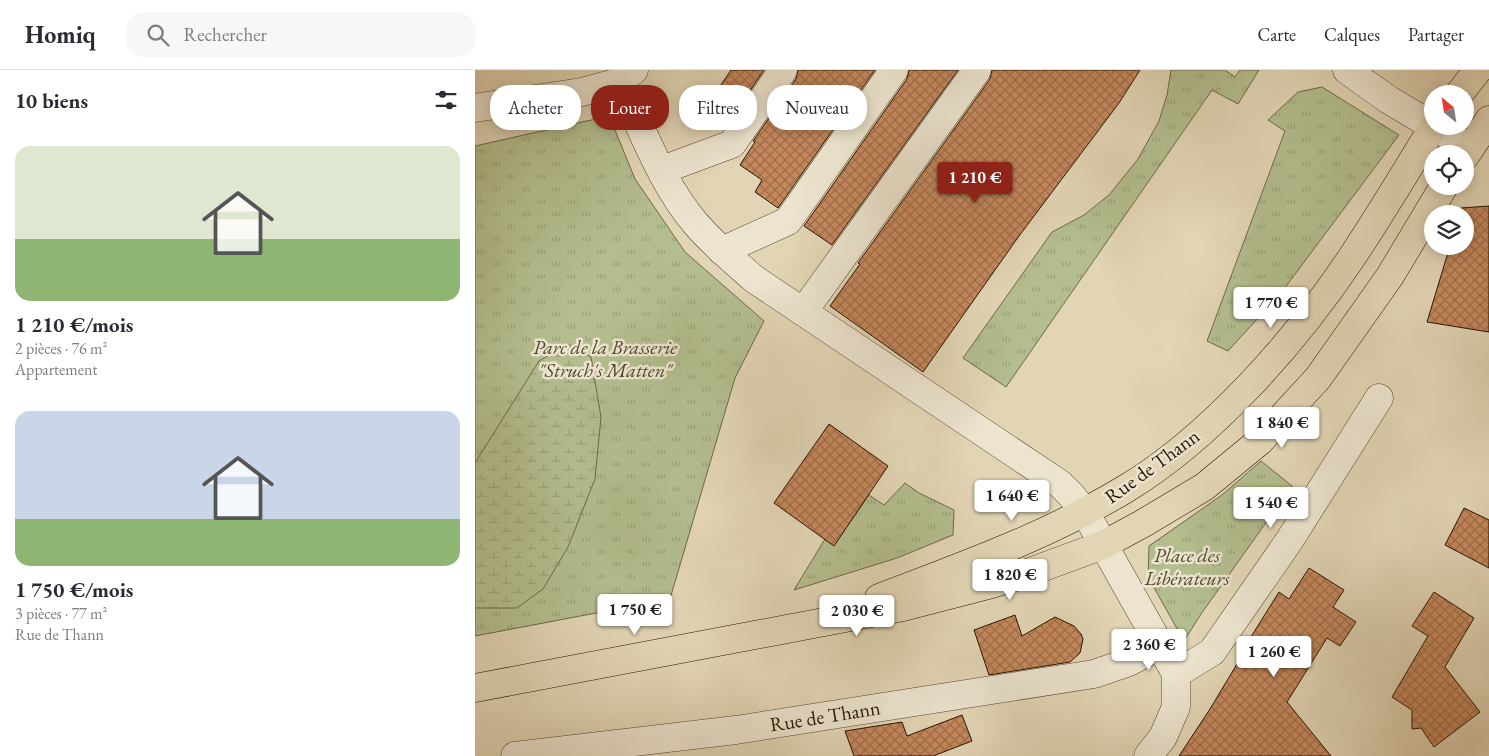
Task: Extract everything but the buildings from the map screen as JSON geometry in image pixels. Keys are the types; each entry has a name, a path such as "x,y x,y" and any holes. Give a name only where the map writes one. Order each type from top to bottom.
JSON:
{"main road":[{"path":"1466,85 1478,70"},
{"path":"1472,145 1489,120"},
{"name":"Rue de Thann","path":"803,626 955,569 1085,512 1128,488 1176,454 1217,418 1307,320 1350,260 1429,135"},
{"name":"Rue de Thann","path":"475,688 903,607 1001,581 1103,545 1204,487 1260,442 1318,378 1390,276 1439,195"}],"street":[{"path":"662,170 732,144 783,70"},
{"path":"722,251 788,221 895,70"},
{"path":"803,312 977,70"},
{"path":"1347,70 1389,100 1424,121"},
{"path":"475,108 582,92 627,76 662,170 681,204 695,224 722,251 754,279 1060,484 1085,512 1176,674 1176,707 1163,737 1149,756"},
{"path":"1445,135 1458,145"},
{"path":"1176,674 1212,652 1289,541 1379,398"},
{"name":"Rue de Thann","path":"515,756 736,730 1094,674 1129,662 1159,646"}],"green space":[{"path":"1171,70 1225,70 1235,77 1240,70 1259,70 1238,104 1212,90 1006,387 963,358 1052,232 1084,215 1109,195 1138,159 1159,121 1167,95"},
{"path":"1322,87 1399,135 1281,293 1228,351 1207,341 1285,131 1268,120 1298,92"},
{"name":"Parc de la Brasserie \"Struch's Matten\"","path":"591,120 591,130 615,130 635,179 685,252 764,321 735,378 670,599 475,636 475,146 546,130 581,130 581,122"},
{"path":"568,344 591,357 601,417 595,479 568,547 543,589 517,608 475,608 475,463 539,361"},
{"name":"Place des Libérateurs","path":"1261,461 1292,486 1184,641 1148,577 1149,546 1222,495"},
{"path":"905,483 919,493 954,510 953,535 897,558 794,590 825,539 834,545 869,495 884,505"}]}
